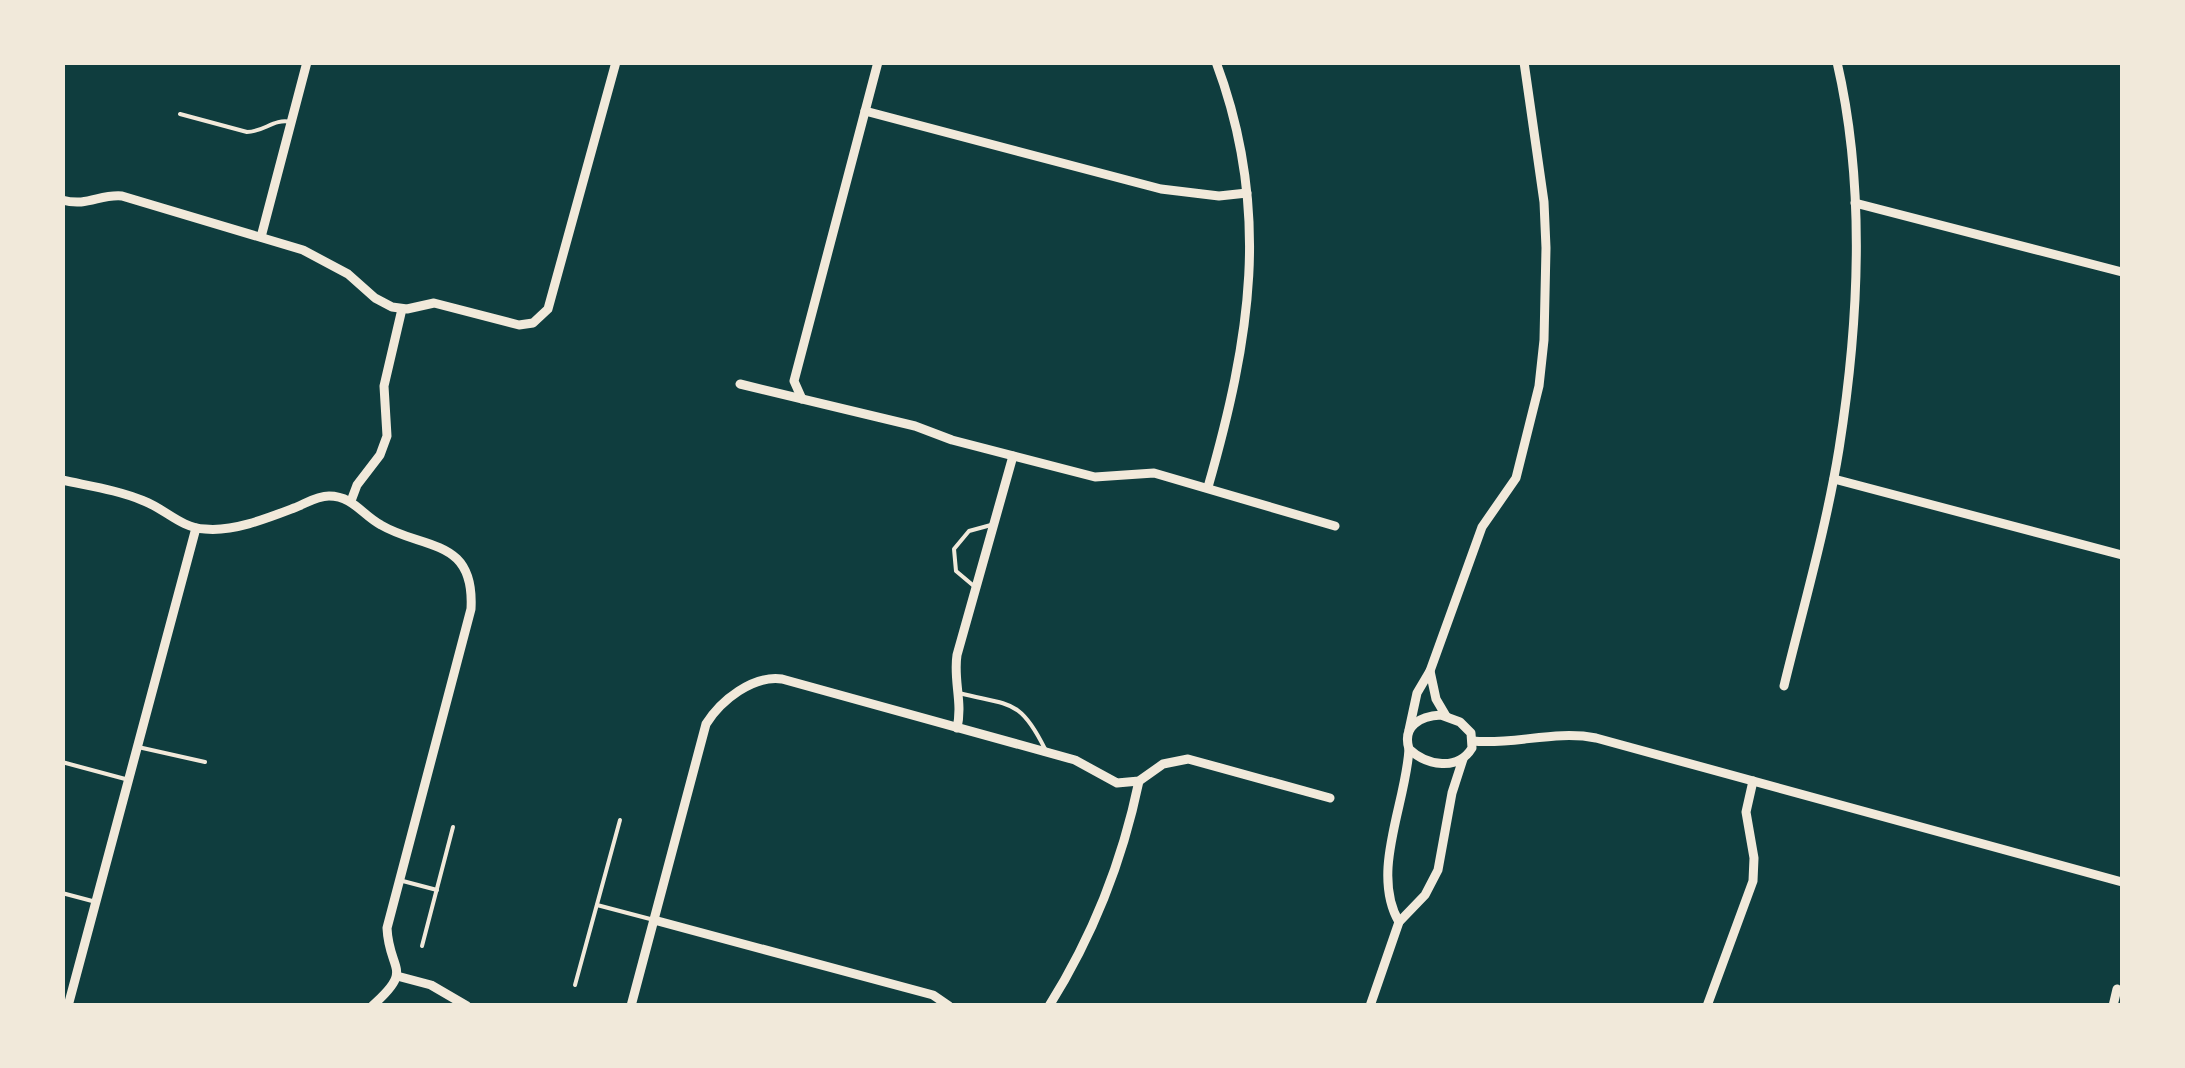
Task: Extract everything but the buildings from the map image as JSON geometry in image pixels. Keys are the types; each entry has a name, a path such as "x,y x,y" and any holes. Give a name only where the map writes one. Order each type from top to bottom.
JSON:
{"street":[{"path":"261,237 307,62"},
{"path":"62,200 84,204 122,196 261,237 319,258 348,274 383,304 402,309 434,303 519,325 533,323 544,315 550,302 616,62"},
{"path":"802,399 794,381 878,62"},
{"path":"1208,488 1245,335 1250,260 1247,193 1232,111 1216,62"},
{"path":"1398,922 1386,885 1406,785 1408,730 1416,693 1430,670 1482,527 1516,478 1539,386 1546,248 1524,62"},
{"path":"1784,686 1834,478 1854,313 1856,203 1838,62"},
{"path":"866,111 1180,193 1247,193"},
{"path":"1856,203 2122,272"},
{"path":"351,502 362,477 384,446 388,426 384,386 402,309"},
{"path":"740,384 915,426 952,440 1095,477 1146,472 1335,526"},
{"path":"957,728 959,693 955,665 1013,456"},
{"path":"1834,478 2122,556"},
{"path":"62,480 140,499 196,528 251,522 323,496 351,502 385,528 447,551 462,567 470,587 468,620 387,928 397,976 390,990 372,1006"},
{"path":"68,1006 67,992 96,902 196,528"},
{"path":"1430,670 1436,699 1446,716"},
{"path":"631,1006 706,724 718,707 738,692 775,678 1082,762 1117,784 1138,781 1162,764 1188,759 1330,798"},
{"path":"1370,1006 1398,922 1416,906 1433,882 1442,856 1452,793 1472,741 1466,726 1446,716 1424,718 1408,730"},
{"path":"1472,741 1502,743 1585,736 2122,882"},
{"path":"1410,749 1431,762 1463,760"},
{"path":"1048,1006 1080,952 1110,888 1138,781"},
{"path":"1707,1006 1753,880 1754,858 1746,812 1753,781"},
{"path":"654,920 932,994 949,1006"},
{"path":"397,976 430,984 467,1006"},
{"path":"2113,1006 2117,990"}],"lane":[{"path":"180,114 246,132 263,130 276,121 291,122"},
{"path":"975,587 956,571 954,549 969,531 992,525"},
{"path":"959,693 1024,712 1046,752"},
{"path":"138,746 205,762"},
{"path":"62,762 129,780"},
{"path":"575,986 620,820"},
{"path":"422,946 454,827"},
{"path":"399,880 437,890"},
{"path":"62,892 96,902"},
{"path":"597,905 654,920"}]}
